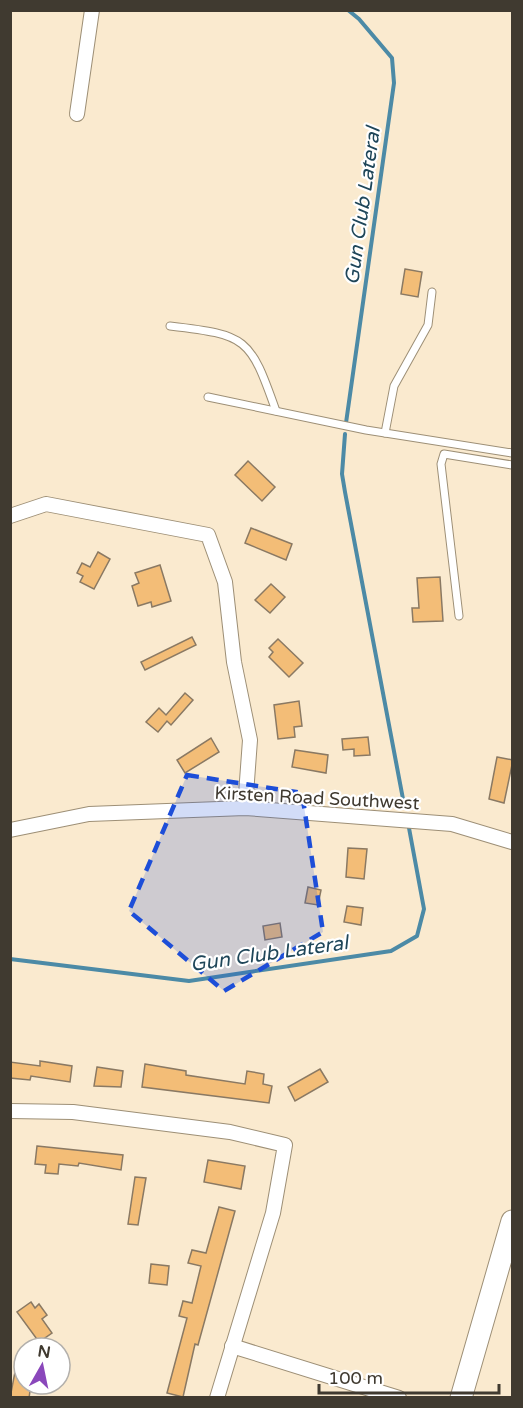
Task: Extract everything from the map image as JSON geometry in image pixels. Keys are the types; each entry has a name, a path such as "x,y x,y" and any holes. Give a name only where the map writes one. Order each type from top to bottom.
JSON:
{"main road":[{"path":"461,1398 513,1221"}],"street":[{"path":"77,114 92,10"},
{"path":"10,516 46,504 208,535 225,582 234,662 250,740 245,808"},
{"name":"Kirsten Road Southwest","path":"10,830 89,814 245,808 452,824 513,842"},
{"path":"10,1111 74,1112 230,1132 285,1145 273,1213 240,1315 217,1398"},
{"path":"232,1346 399,1398"}],"lane":[{"path":"385,432 394,386 428,325 432,292"},
{"path":"170,326 231,336 249,349 261,368 276,411"},
{"path":"207,397 385,432 513,453"},
{"path":"459,616 441,464 444,454 513,465"}],"highlighted area":[{"path":"187,775 302,793 323,932 224,991 129,911"}],"building":[{"path":"405,269 422,272 418,297 401,294"},
{"path":"248,461 275,487 262,501 235,475"},
{"path":"251,528 292,544 286,560 245,543"},
{"path":"98,552 110,559 94,589 80,582 83,576 77,573 82,563 90,567"},
{"path":"160,565 171,601 152,607 151,602 138,606 132,586 139,583 135,573"},
{"path":"440,577 443,621 413,622 412,608 419,608 417,578"},
{"path":"271,584 285,597 270,613 255,600"},
{"path":"192,637 196,645 145,670 141,662"},
{"path":"278,639 303,663 289,677 269,657 273,652 269,648"},
{"path":"185,693 193,700 171,725 167,721 158,732 146,722 159,708 166,715"},
{"path":"299,701 302,726 294,727 295,737 278,739 274,705"},
{"path":"368,737 370,755 354,756 354,749 343,750 342,739"},
{"path":"211,738 219,752 185,773 177,760"},
{"path":"295,750 328,755 326,773 292,767"},
{"path":"497,757 513,760 504,803 489,799"},
{"path":"348,848 367,849 364,879 346,877"},
{"path":"308,887 321,890 318,905 305,903"},
{"path":"347,906 363,908 361,925 344,922"},
{"path":"280,923 282,937 265,940 263,926"},
{"path":"40,1061 72,1066 70,1082 31,1076 30,1080 10,1078 10,1062 40,1066"},
{"path":"145,1064 186,1071 186,1075 245,1084 247,1071 264,1074 263,1084 272,1086 269,1103 142,1087"},
{"path":"97,1067 123,1071 121,1087 94,1086"},
{"path":"320,1069 328,1082 295,1101 288,1087"},
{"path":"37,1146 123,1155 121,1170 79,1163 78,1166 59,1164 58,1174 45,1173 46,1165 35,1164"},
{"path":"208,1160 245,1166 241,1189 204,1182"},
{"path":"135,1177 146,1178 138,1225 128,1224"},
{"path":"219,1207 235,1211 198,1345 195,1344 183,1397 167,1393 187,1318 179,1316 183,1301 192,1303 201,1266 188,1263 192,1250 206,1253"},
{"path":"151,1264 169,1266 167,1285 149,1283"},
{"path":"31,1302 35,1308 39,1304 47,1315 42,1319 52,1333 48,1336 35,1336 17,1312"},
{"path":"12,1388 12,1396 29,1396 29,1398 10,1398"}],"waterway":[{"name":"Gun Club Lateral","path":"346,423 394,83 392,58 359,19 348,10"},
{"name":"Gun Club Lateral","path":"345,434 342,474 403,799"},
{"name":"Gun Club Lateral","path":"10,959 189,981 391,951 417,936 424,909 409,828"}]}
